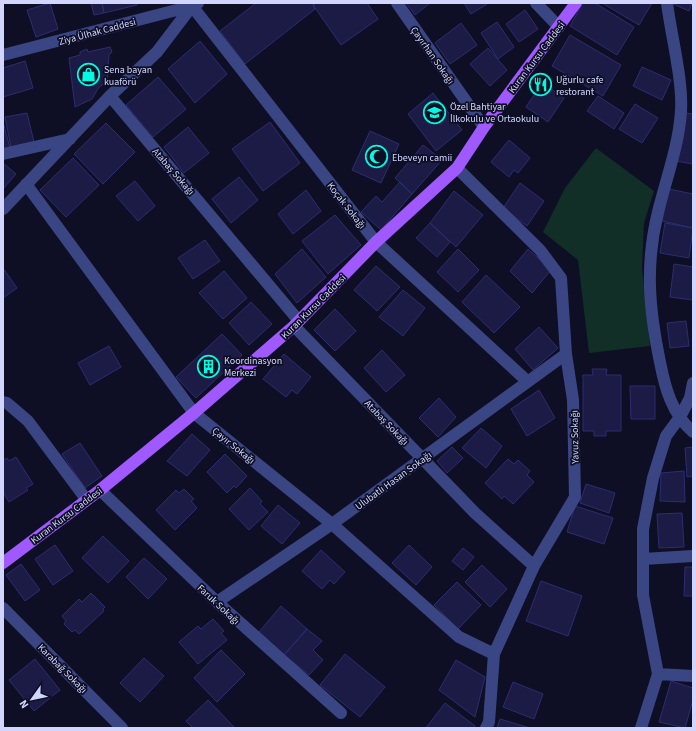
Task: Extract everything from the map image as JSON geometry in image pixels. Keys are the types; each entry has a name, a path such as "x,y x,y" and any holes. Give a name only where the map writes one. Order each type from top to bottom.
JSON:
{"main road":[{"name":"Kuran Kursu Caddesi","path":"3,563 86,499 100,490 194,413 296,324 376,242 457,168 484,127 576,3"}],"street":[{"name":"Çayırhan Sokağı","path":"397,3 484,127"},
{"path":"536,3 559,27"},
{"path":"667,3 681,111 677,135 656,220 649,258 649,281 657,349 664,385 670,400 680,417 693,432"},
{"path":"3,209 110,96 157,52 194,4"},
{"name":"Ziya Ülhak Caddesi","path":"3,55 194,4"},
{"name":"Koçak Sokağı","path":"194,4 376,242 527,381"},
{"name":"Atabaş Sokağı","path":"110,96 296,324 475,514 534,566"},
{"path":"3,154 70,139"},
{"name":"Yavuz Sokağı","path":"457,168 540,250 561,278 566,354 573,400 575,497 534,566 494,654 489,722 486,728"},
{"name":"Çayır Sokağı","path":"26,184 194,413 332,524 459,637 494,654"},
{"name":"Ulubatlı Hasan Sokağı","path":"216,602 332,524 423,460 527,381 566,354"},
{"path":"641,728 658,674 643,595 642,529 652,478 666,436 680,417 690,398 693,383"},
{"path":"3,402 8,402 28,421 86,499"},
{"name":"Faruk Sokağı","path":"100,490 216,602 342,713"},
{"path":"643,559 693,556"},
{"name":"Karabağ Sokağı","path":"3,608 122,728"},
{"path":"658,674 693,676"}],"green space":[{"path":"596,148 654,191 644,223 642,268 650,346 589,353 578,260 543,232 565,188"}],"building":[{"path":"50,3 58,29 36,37 27,10"},
{"path":"91,3 102,3 104,13 94,15"},
{"path":"102,3 137,3 137,5 104,13"},
{"path":"256,3 315,3 313,5 315,9 245,64 220,31"},
{"path":"316,3 367,3 378,19 341,45 313,5"},
{"path":"406,3 430,3 415,15"},
{"path":"464,3 486,3 487,4 471,14"},
{"path":"583,3 595,3 634,27 617,55 570,26"},
{"path":"602,3 652,3 639,25"},
{"path":"671,3 692,3 689,11"},
{"path":"525,10 538,29 519,42 506,24"},
{"path":"497,22 514,47 498,59 481,33"},
{"path":"461,23 477,45 450,64 435,43"},
{"path":"570,35 621,65 603,96 552,66"},
{"path":"200,41 227,74 195,103 168,69"},
{"path":"110,47 112,52 109,55 107,82 99,87 92,99 75,107 69,58 80,55 80,52 87,49 88,52"},
{"path":"488,48 507,70 490,86 470,64"},
{"path":"25,61 33,88 3,97 3,68"},
{"path":"642,67 671,80 662,100 633,86"},
{"path":"158,77 186,109 153,137 126,105"},
{"path":"542,83 564,98 548,122 526,107"},
{"path":"433,93 462,130 436,151 408,114"},
{"path":"598,96 624,113 614,129 587,111"},
{"path":"635,104 658,118 642,143 619,129"},
{"path":"27,113 34,142 11,147 5,117"},
{"path":"686,113 693,114 693,164 676,161"},
{"path":"3,122 10,148 3,149"},
{"path":"270,122 300,163 263,191 232,149"},
{"path":"106,123 135,152 103,184 74,154"},
{"path":"188,127 209,153 184,173 164,147"},
{"name":"Ebeveyn camii","path":"370,131 399,144 381,183 352,170"},
{"path":"509,140 530,158 518,173 514,170 509,177 491,162"},
{"path":"423,145 442,160 412,194 395,178"},
{"path":"73,158 99,185 66,217 40,190"},
{"path":"3,163 16,174 3,189"},
{"path":"239,177 258,200 231,223 212,199"},
{"path":"135,181 155,206 138,221 116,196"},
{"path":"400,182 412,194 381,230 361,212 376,196 382,202"},
{"path":"520,183 544,201 527,226 503,208"},
{"path":"669,189 693,194 693,228 662,221"},
{"path":"306,190 321,211 293,234 278,214"},
{"path":"454,191 483,215 456,247 430,223"},
{"path":"335,215 361,245 328,274 302,241"},
{"path":"430,223 450,242 437,257 416,238"},
{"path":"665,223 693,228 689,258 660,253"},
{"path":"205,240 220,261 193,279 178,258"},
{"path":"302,249 326,277 297,303 275,274"},
{"path":"458,249 479,270 458,292 437,272"},
{"path":"528,249 551,270 532,293 510,271"},
{"path":"674,264 693,267 693,300 670,297"},
{"path":"376,266 400,287 377,311 354,290"},
{"path":"3,268 17,288 3,298"},
{"path":"224,271 247,298 223,319 199,293"},
{"path":"486,275 520,307 494,333 462,302"},
{"path":"403,290 425,308 403,336 379,317"},
{"path":"251,302 272,324 249,345 229,323"},
{"path":"335,309 356,331 335,351 314,330"},
{"path":"686,321 689,346 670,348 667,323"},
{"path":"539,327 558,348 533,370 515,349"},
{"name":"Koordinasyon Merkezi","path":"222,334 242,355 196,398 176,377"},
{"path":"109,346 121,367 90,385 78,363"},
{"path":"382,350 405,375 386,392 364,368"},
{"path":"284,354 311,377 297,394 292,390 286,397 263,379"},
{"path":"592,369 607,369 606,375 621,375 621,431 606,431 606,436 594,436 594,431 583,431 583,375 593,375"},
{"path":"630,386 655,386 655,419 631,419"},
{"path":"539,390 555,418 527,436 511,409"},
{"path":"439,398 456,417 438,437 419,418"},
{"path":"481,428 502,446 486,468 462,448"},
{"path":"192,434 210,450 187,476 167,461"},
{"path":"80,443 102,476 85,488 62,454"},
{"path":"452,447 463,458 447,473 437,461"},
{"path":"693,447 693,476 687,477 685,448"},
{"path":"225,454 247,476 236,488 234,486 227,493 207,472"},
{"path":"16,457 33,484 26,488 28,490 9,502 3,492 3,460 7,458 9,461"},
{"path":"508,459 514,464 518,460 530,471 527,475 534,482 513,504 504,496 502,499 485,483"},
{"path":"684,471 685,502 660,501 661,473"},
{"path":"586,484 615,493 609,513 580,503"},
{"path":"250,488 262,501 260,504 268,512 249,530 229,509"},
{"path":"184,489 194,499 191,501 197,508 175,530 156,510 176,490 179,493"},
{"path":"278,505 300,523 282,544 261,526"},
{"path":"575,506 613,518 604,544 567,532"},
{"path":"682,513 684,547 659,548 657,514"},
{"path":"103,536 129,561 108,583 82,558"},
{"path":"55,545 73,571 53,585 35,559"},
{"path":"409,545 432,567 416,585 392,563"},
{"path":"463,548 474,557 463,570 452,561"},
{"path":"321,550 345,572 334,584 330,580 322,589 302,571"},
{"path":"144,558 167,579 148,599 126,577"},
{"path":"21,564 40,590 25,601 6,575"},
{"path":"482,565 507,589 490,607 465,582"},
{"path":"685,567 693,567 693,596 684,596"},
{"path":"541,581 582,596 568,636 526,621"},
{"path":"457,582 481,605 458,629 434,605"},
{"path":"91,593 105,607 103,609 104,611 79,634 75,630 72,632 64,624 66,621 62,616 79,599 82,602"},
{"path":"281,606 307,629 284,655 259,632"},
{"path":"213,619 224,631 221,633 227,640 198,664 179,642 198,626 201,629"},
{"path":"307,629 322,641 313,650 323,660 309,675 284,655"},
{"path":"221,650 245,674 217,702 194,678"},
{"path":"345,654 385,687 360,717 320,685"},
{"path":"144,658 164,676 140,702 120,683"},
{"path":"35,659 60,690 34,711 9,680"},
{"path":"456,660 485,677 475,717 439,690"},
{"path":"671,681 693,688 693,700 685,728 659,722"},
{"path":"513,682 543,694 534,719 503,707"},
{"path":"208,700 235,728 193,728 186,721"},
{"path":"445,703 475,726 474,728 426,728"},
{"path":"500,719 530,728 497,728"}],"place":[{"name":"Sena bayan kuaförü","path":"89,75"},
{"name":"Uğurlu cafe restorant","path":"541,85"},
{"name":"Özel Bahtiyar İlkokulu ve Ortaokulu","path":"434,112"},
{"name":"Ebeveyn camii","path":"376,157"},
{"name":"Koordinasyon Merkezi","path":"209,366"}]}
